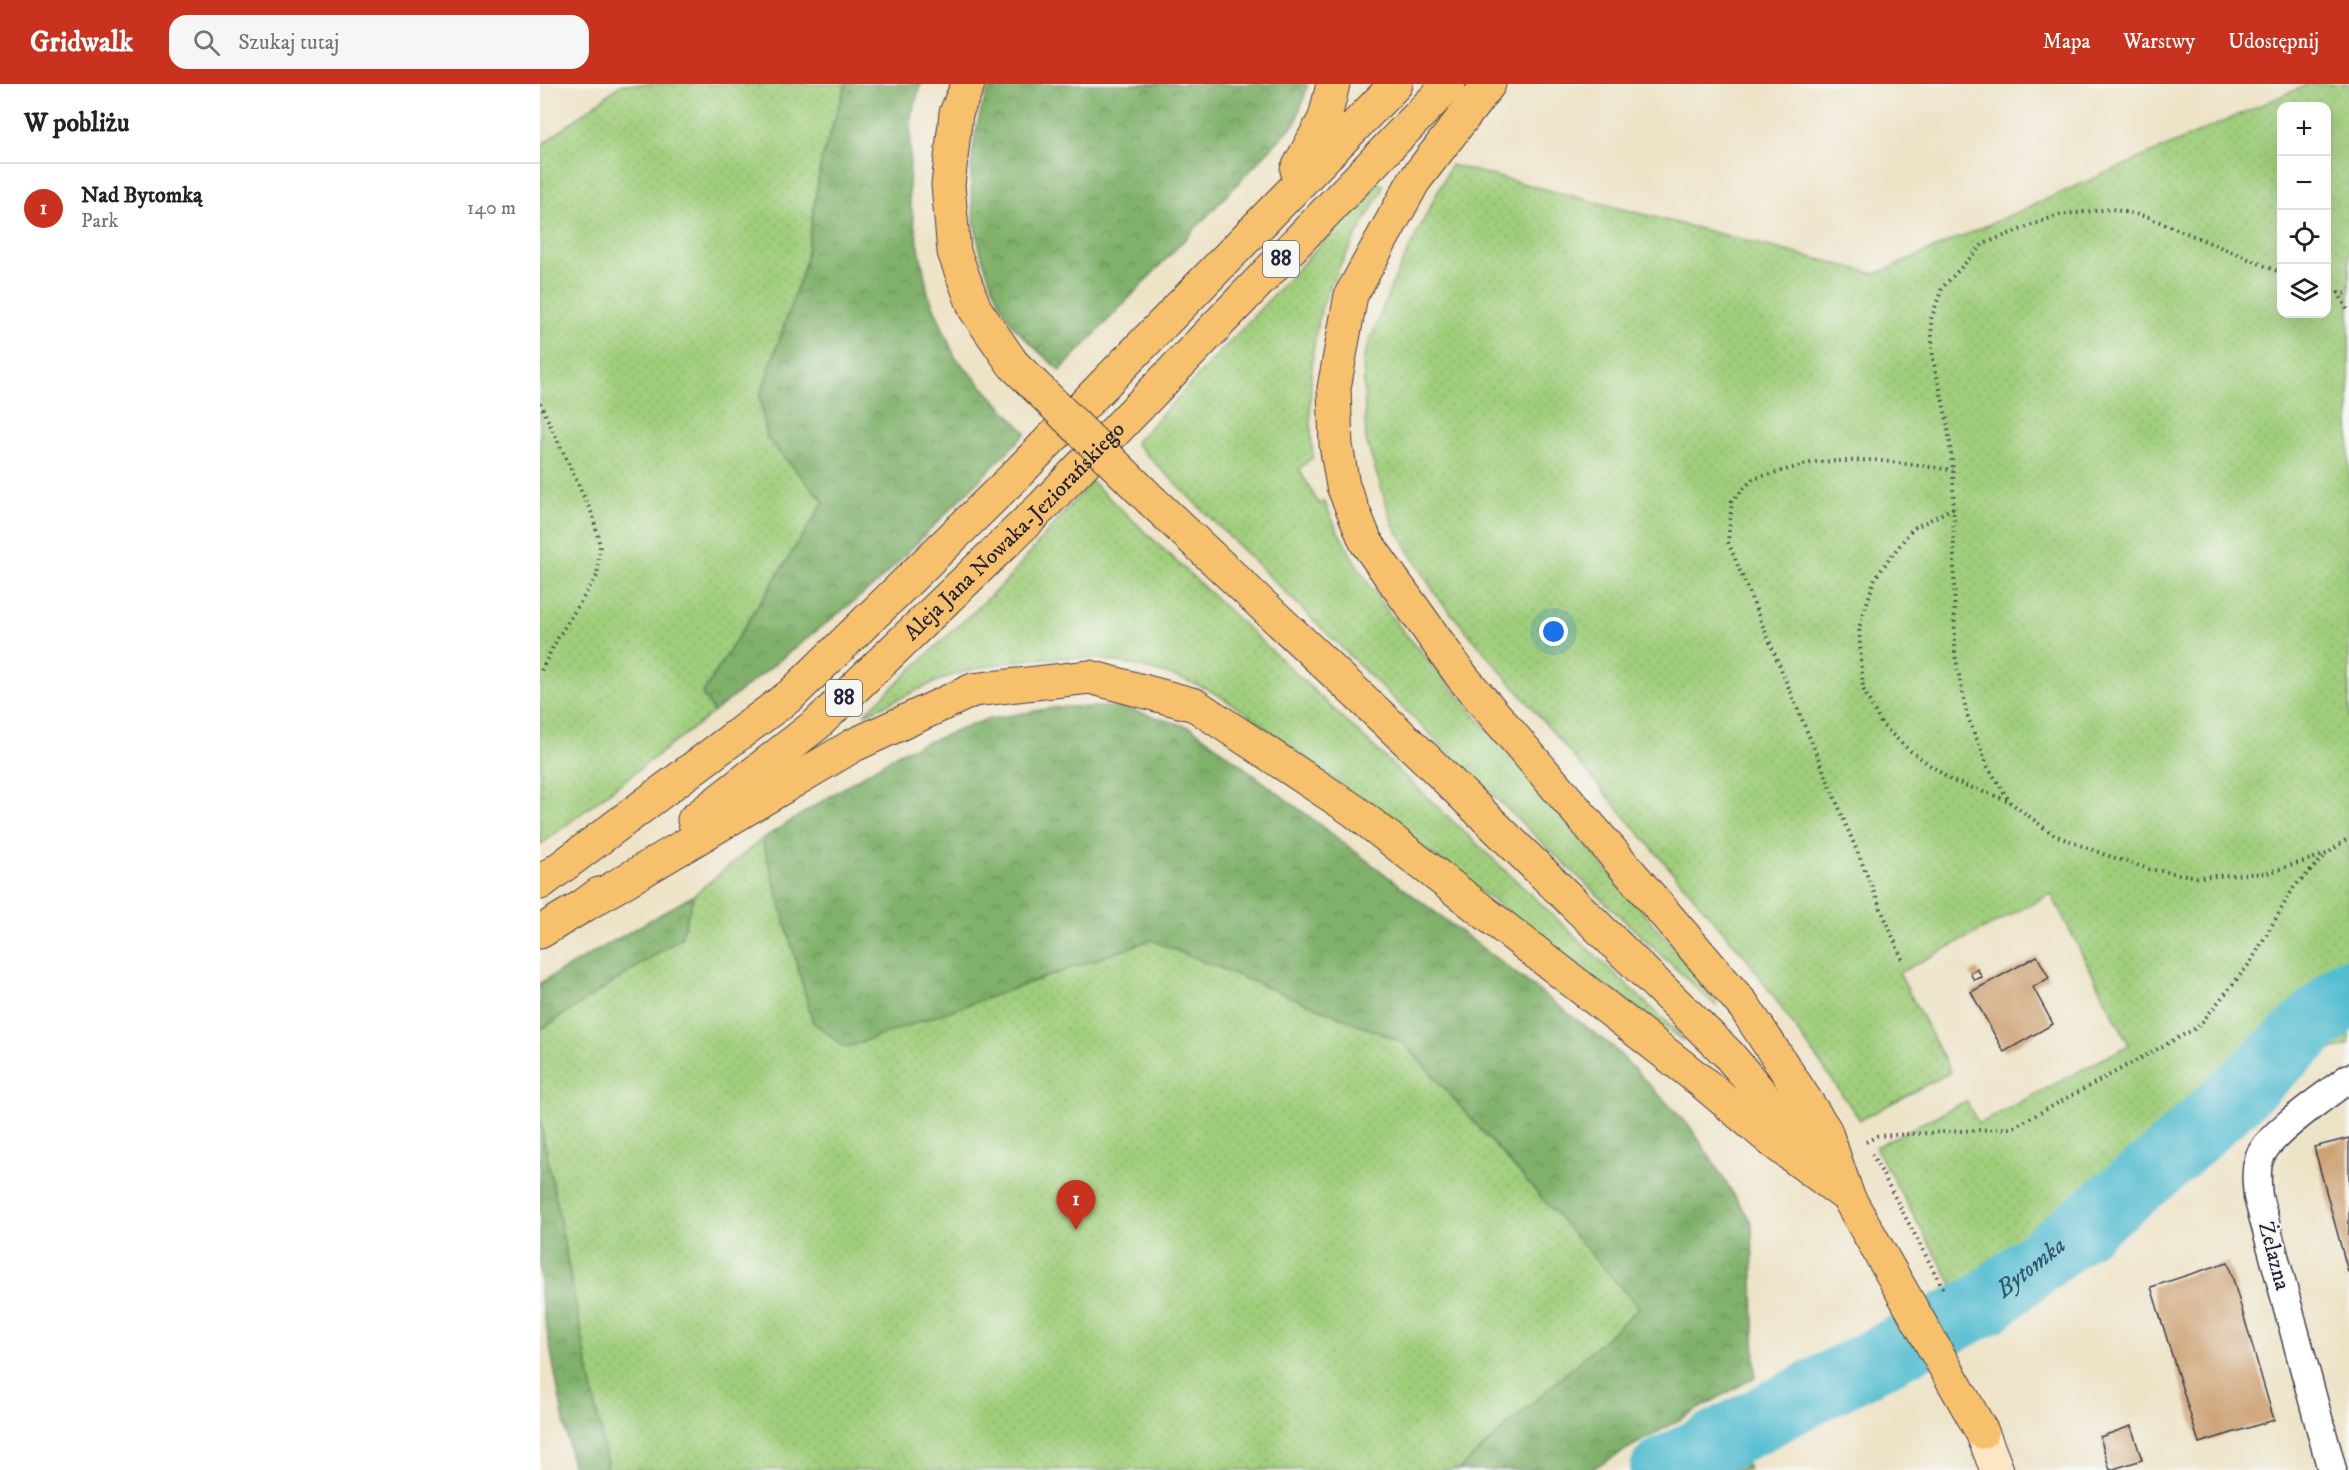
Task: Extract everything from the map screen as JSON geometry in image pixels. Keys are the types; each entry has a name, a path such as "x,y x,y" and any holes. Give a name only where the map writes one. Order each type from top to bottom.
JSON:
{"main road":[{"path":"968,84 956,113 948,185 954,252 975,309 1013,364 1153,502 1422,755 1728,1054 1848,1197 1947,1367 1982,1432 1997,1470"},
{"path":"1277,206 1325,118 1333,84"},
{"name":"Aleja Jana Nowaka-Jeziorańskiego","path":"540,883 791,695 1021,470 1396,84"},
{"name":"Aleja Jana Nowaka-Jeziorańskiego","path":"540,932 583,906 817,724 1083,465 1449,84"},
{"path":"1489,84 1414,181 1351,296 1334,388 1336,445 1342,486 1366,542 1464,678 1744,1006 1825,1130 1848,1197"},
{"path":"583,906 855,745 973,690 1090,677 1195,705 1353,810 1701,1081 1776,1144 1848,1197"}],"street":[{"name":"Żelazna","path":"2332,1470 2258,1197 2256,1176 2259,1157 2272,1138 2349,1078"}],"path":[{"path":"2010,802 1988,767 1967,715 1955,655 1953,470 1947,420 1933,359 1931,319 1942,288 1983,244 2058,215 2112,209 2148,217 2277,271"},
{"path":"2331,291 2349,294"},
{"path":"2338,292 2349,313"},
{"path":"540,403 593,516 600,546 597,576 557,639 540,673"},
{"path":"1902,959 1728,542 1732,501 1753,479 1814,462 1874,460 1953,470"},
{"path":"1953,507 1912,529 1875,578 1859,627 1863,689 1882,725 1909,750 1952,781 2010,802 2054,835 2149,869 2197,877 2267,873 2327,854"},
{"path":"1937,1275 1866,1141 1877,1136 2012,1128 2198,1027 2250,963 2294,887 2327,854 2349,837"}],"green space":[{"path":"622,84 846,84 821,162 805,264 760,396 767,438 824,502 702,694 714,712 540,845 540,146"},
{"path":"846,84 921,84 911,116 909,197 928,293 955,357 1026,433 877,583 714,712 702,694 824,502 767,438 760,396 805,264 821,162"},
{"path":"991,84 1308,84 1296,122 1060,371 1026,340 1011,322 996,295 977,236 972,205 971,174 980,113"},
{"path":"2309,84 2349,84 2349,968 2151,1160 2034,1241 1956,1291 1875,1147 1966,1101 1979,1124 2129,1045 2051,894 1899,973 1951,1072 1860,1120 1747,959 1438,598 1393,525 1366,440 1363,359 1393,282 1451,165 1876,274"},
{"path":"1378,183 1383,185 1382,190 1338,269 1320,313 1311,375 1313,457 1299,469 1319,504 1324,501 1355,562 1393,619 1704,984 1715,999 1716,1006 1423,728 1135,443"},
{"path":"1091,481 1680,1035 1683,1041 1588,973 1244,711 1205,688 1144,667 1114,661 1084,658 1023,660 960,673 864,714 1006,581"},
{"path":"1057,707 1122,707 1192,728 1613,1047 1691,1128 1752,1223 1755,1377 1590,1470 1458,1470 1639,1308 1404,1043 1151,940 845,1048 813,1022 762,839 899,753 985,720"},
{"path":"762,839 813,1022 845,1048 1151,940 1404,1043 1640,1308 1458,1470 608,1470 540,1119 540,1030 681,938 694,895"},
{"path":"694,895 681,938 540,1030 540,983"},
{"path":"2349,1014 2349,1045 2304,1058"},
{"path":"540,1119 608,1470 573,1470 540,1293"},
{"path":"1744,1455 1749,1470 1716,1470"}],"building":[{"path":"2037,956 2049,978 2033,987 2053,1024 2004,1052 1971,992"},
{"path":"1977,969 1982,977 1974,980 1970,973"},
{"path":"2349,1138 2349,1272 2348,1272 2314,1147"},
{"path":"2228,1262 2274,1420 2199,1443 2151,1287"},
{"path":"2131,1426 2142,1460 2110,1470 2100,1437"}],"waterway":[{"name":"Bytomka","path":"1662,1470 1986,1303 2161,1165 2349,990"}],"place":[{"name":"Nad Bytomką","path":"1076,1230"}]}
